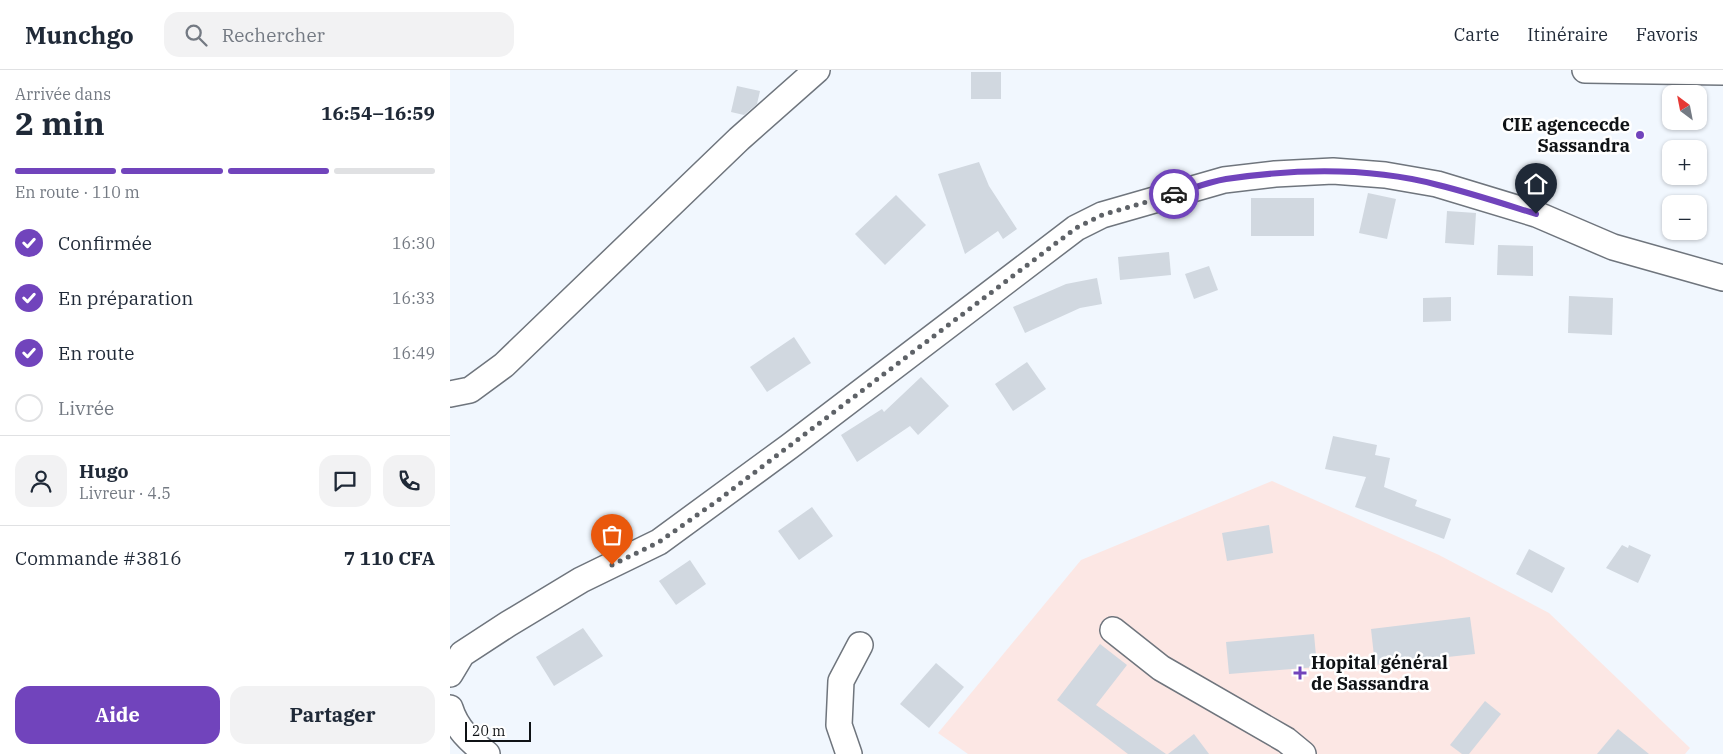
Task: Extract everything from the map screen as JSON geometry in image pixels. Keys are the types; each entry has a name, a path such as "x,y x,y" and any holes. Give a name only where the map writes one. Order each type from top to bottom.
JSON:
{"street":[{"path":"450,394 470,390 504,365 740,139 817,70"},
{"path":"1585,70 1723,72"},
{"path":"450,674 462,654 508,624 581,580 659,542 790,446 1076,228 1102,215 1224,180 1275,174 1333,171 1385,175 1436,184 1536,214 1612,247 1723,278"},
{"path":"1113,630 1161,668 1286,740 1302,754"},
{"path":"849,754 839,725 841,682 860,645"},
{"path":"450,708 454,721 469,740 487,754"}],"shaded area":[{"name":"Hopital général de Sassandra","path":"1272,481 1439,555 1549,613 1690,748 1685,754 968,754 938,733 1081,560"}],"building":[{"path":"971,72 1001,72 1001,99 971,99"},
{"path":"737,86 760,91 757,104 744,115 731,112"},
{"path":"979,162 989,186 1017,229 1003,239 998,231 965,254 938,174"},
{"path":"1368,193 1396,199 1387,239 1359,233"},
{"path":"896,195 926,225 885,265 855,234"},
{"path":"1251,198 1314,198 1314,236 1251,236"},
{"path":"1447,211 1476,213 1474,245 1445,243"},
{"path":"1498,245 1533,246 1533,276 1497,275"},
{"path":"1169,252 1171,275 1120,280 1118,257"},
{"path":"1209,266 1218,290 1194,299 1185,274"},
{"path":"1097,278 1102,304 1080,308 1025,333 1013,307 1066,284"},
{"path":"1569,296 1613,298 1612,335 1568,333"},
{"path":"1451,297 1451,321 1423,322 1423,298"},
{"path":"794,337 811,363 767,392 750,367"},
{"path":"1027,362 1046,389 1013,411 995,384"},
{"path":"921,377 949,406 918,435 910,426 857,462 841,435 882,409 884,412"},
{"path":"1333,436 1377,445 1375,455 1390,458 1384,487 1417,500 1415,506 1451,519 1444,539 1355,507 1366,477 1325,469"},
{"path":"812,507 833,536 799,560 778,531"},
{"path":"1269,525 1273,553 1227,561 1222,533"},
{"path":"1622,545 1628,548 1629,545 1651,555 1638,583 1606,568"},
{"path":"1529,549 1565,568 1552,593 1516,574"},
{"path":"690,560 706,584 676,605 659,581"},
{"path":"1470,617 1475,654 1375,665 1371,629"},
{"path":"583,628 603,656 554,686 536,657"},
{"path":"1314,634 1317,667 1229,674 1226,642"},
{"path":"1100,644 1127,665 1096,705 1166,754 1128,754 1057,700"},
{"path":"936,663 964,687 929,728 900,704"},
{"path":"1485,701 1501,714 1469,754 1462,754 1450,745"},
{"path":"1618,729 1649,754 1597,754"},
{"path":"1194,734 1209,754 1168,754"}],"way so far":[{"path":"612,565 659,542 717,501 998,285 1076,228 1102,215 1174,194"}],"place":[{"name":"CIE agencecde Sassandra","path":"1640,135"},
{"name":"Hopital général de Sassandra","path":"1300,673"}],"route":[{"path":"1174,194 1224,180 1275,174 1333,171 1385,175 1436,184 1536,214"}]}
